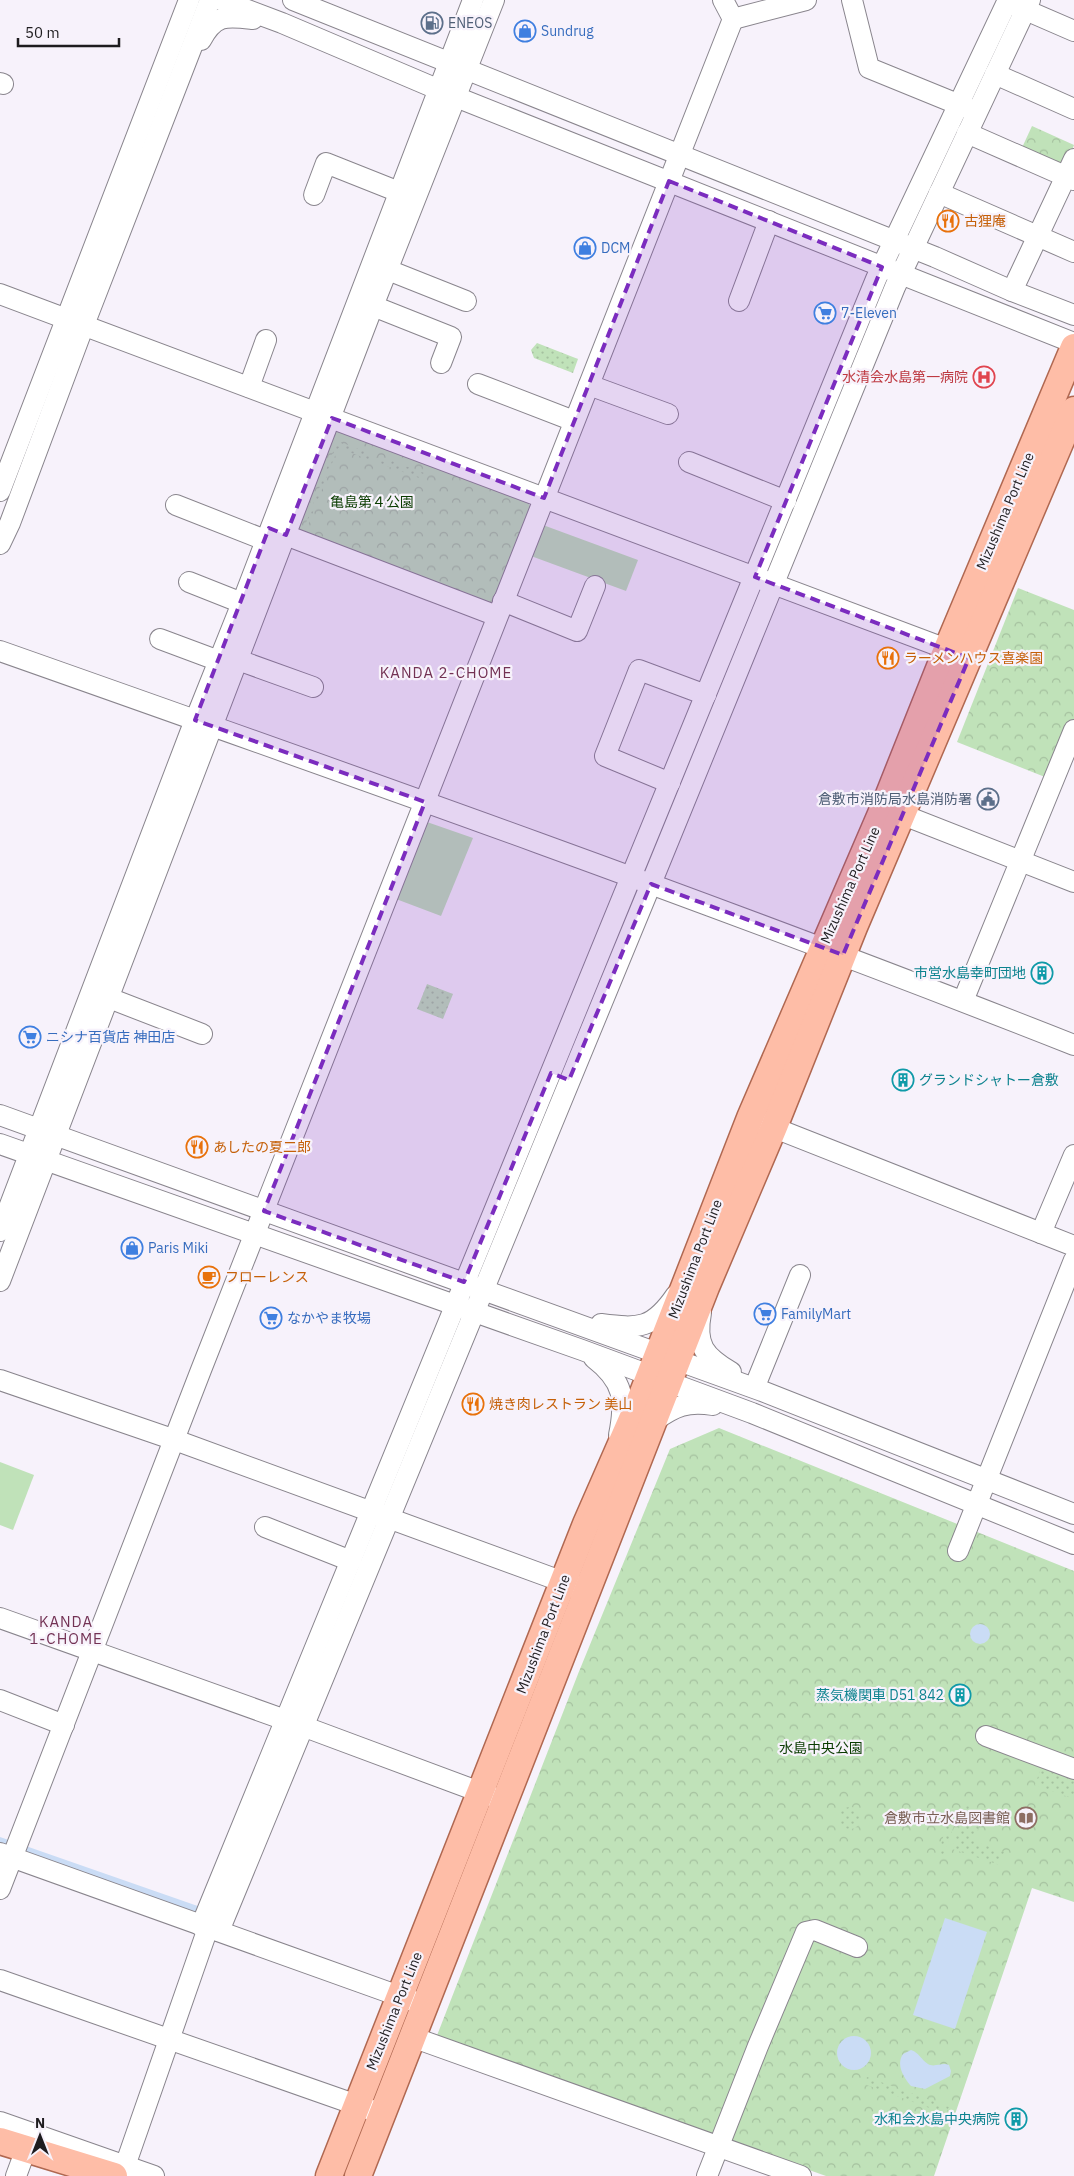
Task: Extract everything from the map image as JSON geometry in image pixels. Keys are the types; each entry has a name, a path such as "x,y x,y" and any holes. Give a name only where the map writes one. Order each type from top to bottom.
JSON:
{"main road":[{"name":"Mizushima Port Line","path":"329,2176 563,1582 615,1455 664,1367 696,1283 750,1118 833,951 894,811 958,653 1074,347"},
{"name":"Mizushima Port Line","path":"958,653 1074,410"},
{"name":"Mizushima Port Line","path":"696,1283 774,1127 833,951"},
{"name":"Mizushima Port Line","path":"358,2176 654,1421 664,1367"},
{"path":"0,2141 22,2160"},
{"path":"0,2147 22,2160 112,2173"}],"street":[{"path":"161,73 173,19 172,0"},
{"path":"0,491 188,0"},
{"path":"0,544 10,523 84,325 210,0"},
{"path":"221,0 282,23 447,94 1074,343"},
{"path":"293,0 320,5 458,66 913,248 1012,291 1074,315"},
{"path":"458,66 474,0"},
{"path":"323,415 374,306 388,270 458,66 494,0"},
{"path":"0,1889 11,1852 93,1653 500,608 733,19 723,0"},
{"path":"733,19 806,0"},
{"path":"852,0 870,68 968,108"},
{"path":"560,1076 651,884 708,711 764,581 786,501 882,266 968,108 1015,3"},
{"path":"1015,3 1074,30"},
{"path":"295,1724 351,1561 380,1515 484,1290 511,1197 560,1076 632,876 670,783 708,711 900,275 967,133 968,108 995,74 1015,3"},
{"path":"180,80 204,35 212,23 222,17 282,23"},
{"path":"995,74 1074,109"},
{"path":"0,1281 38,1158 323,415 399,192 447,94"},
{"path":"967,133 1071,172 1012,291"},
{"path":"314,196 326,163 399,192"},
{"path":"939,193 1074,252"},
{"path":"739,301 770,221"},
{"path":"388,270 466,301"},
{"path":"0,294 958,653"},
{"path":"374,306 451,337 441,364"},
{"path":"249,387 266,340"},
{"path":"478,384 574,420"},
{"path":"589,385 668,414"},
{"path":"689,462 786,501"},
{"path":"176,505 276,534 500,608 577,630 595,586"},
{"path":"228,661 242,602 276,534"},
{"path":"189,582 242,602"},
{"path":"160,639 313,687"},
{"path":"0,651 632,876 833,951 1074,1045"},
{"path":"670,783 605,756 639,670 708,711"},
{"path":"48,1132 109,998 205,723"},
{"path":"963,1001 1074,730"},
{"path":"894,811 1074,882"},
{"path":"109,998 202,1034"},
{"path":"0,1115 566,1319 752,1413 1074,1544"},
{"path":"750,1118 1074,1246"},
{"path":"0,1144 255,1236 582,1350 758,1388 1074,1514"},
{"path":"1041,1233 1074,1155"},
{"path":"0,1231 38,1158"},
{"path":"112,2173 170,2038 208,1922 295,1724 380,1515 464,1282 511,1197"},
{"path":"958,1551 1074,1260"},
{"path":"758,1388 800,1275"},
{"path":"566,1319 622,1326 645,1324 655,1320 696,1283"},
{"path":"696,1283 699,1342 707,1355 758,1388"},
{"path":"582,1350 610,1372 619,1386 623,1414 615,1455"},
{"path":"0,1380 175,1440 588,1591"},
{"path":"654,1421 670,1410 690,1403 752,1413"},
{"path":"265,1527 351,1561"},
{"path":"0,1618 505,1802"},
{"path":"0,1700 64,1725"},
{"path":"986,1736 1074,1769"},
{"path":"11,1852 208,1922 424,2006"},
{"path":"707,2176 806,1932 815,1930 857,1947"},
{"path":"0,1980 170,2038 382,2114"},
{"path":"412,2037 801,2176"},
{"path":"0,2122 112,2173 154,2176"}],"highlighted area":[{"path":"669,181 882,267 755,577 969,658 843,955 651,884 569,1080 551,1073 464,1282 264,1211 425,802 195,720 269,528 286,535 332,418 544,498"}],"green space":[{"path":"1032,126 1074,145 1064,171 1020,152"},
{"path":"537,343 578,359 573,373 534,358 531,350"},
{"name":"亀島第４公園","path":"340,429 528,502 532,510 493,604 487,607 295,529 332,433"},
{"path":"340,442 377,456 376,459 390,464 392,461 424,473 422,479 338,448 308,525 306,523 336,444"},
{"path":"543,525 638,560 626,591 531,556"},
{"path":"1018,588 1074,610 1074,719 1050,779 957,742"},
{"path":"427,822 473,838 441,916 396,899"},
{"path":"427,984 453,994 443,1019 417,1009"},
{"name":"水島中央公園","path":"719,1428 1074,1571 1074,1902 1032,1888 934,2176 826,2176 436,2038 578,1674 670,1449"},
{"path":"0,1462 34,1475 13,1530 0,1525"},
{"path":"1041,1768 1074,1780 1074,1799 1035,1785"},
{"path":"967,1805 984,1811 974,1841 1004,1852 1000,1865 952,1849"},
{"path":"850,1807 858,1810 861,1818 858,1826 850,1829 842,1826 839,1818 842,1810"},
{"path":"945,1810 958,1815 943,1855 938,1854 944,1834"},
{"path":"867,2077 949,2107 946,2114 864,2084"}],"water":[{"path":"450,1330 459,1333 216,1922 0,1847 0,1837 212,1911"},
{"path":"976,1624 984,1624 990,1630 990,1638 984,1644 976,1644 970,1638 970,1630"},
{"path":"945,1918 987,1932 955,2029 913,2015"},
{"path":"854,2036 861,2037 866,2041 870,2046 870,2060 866,2065 861,2069 854,2070 847,2069 842,2065 838,2060 837,2053 838,2046 842,2041 847,2037"},
{"path":"911,2050 930,2065 949,2065 950,2076 925,2089 911,2086 903,2075 900,2062 903,2054"}],"place":[{"name":"ENEOS","path":"432,23"},
{"name":"Sundrug","path":"525,31"},
{"name":"古狸庵","path":"948,221"},
{"name":"DCM","path":"585,248"},
{"name":"7-Eleven","path":"825,313"},
{"name":"水清会水島第一病院","path":"984,377"},
{"name":"ラーメンハウス喜楽園","path":"888,658"},
{"name":"倉敷市消防局水島消防署","path":"988,799"},
{"name":"市営水島幸町団地","path":"1042,973"},
{"name":"ニシナ百貨店 神田店","path":"30,1037"},
{"name":"グランドシャトー倉敷","path":"903,1080"},
{"name":"あしたの夏二郎","path":"197,1147"},
{"name":"Paris Miki","path":"132,1248"},
{"name":"フローレンス","path":"209,1277"},
{"name":"FamilyMart","path":"765,1314"},
{"name":"なかやま牧場","path":"271,1318"},
{"name":"焼き肉レストラン 美山","path":"473,1404"},
{"name":"蒸気機関車 D51 842","path":"960,1695"},
{"name":"倉敷市立水島図書館","path":"1026,1818"},
{"name":"水和会水島中央病院","path":"1016,2119"}],"district":[{"name":"KANDA 2-CHOME","path":"446,672"},
{"name":"KANDA 1-CHOME","path":"66,1630"}]}
